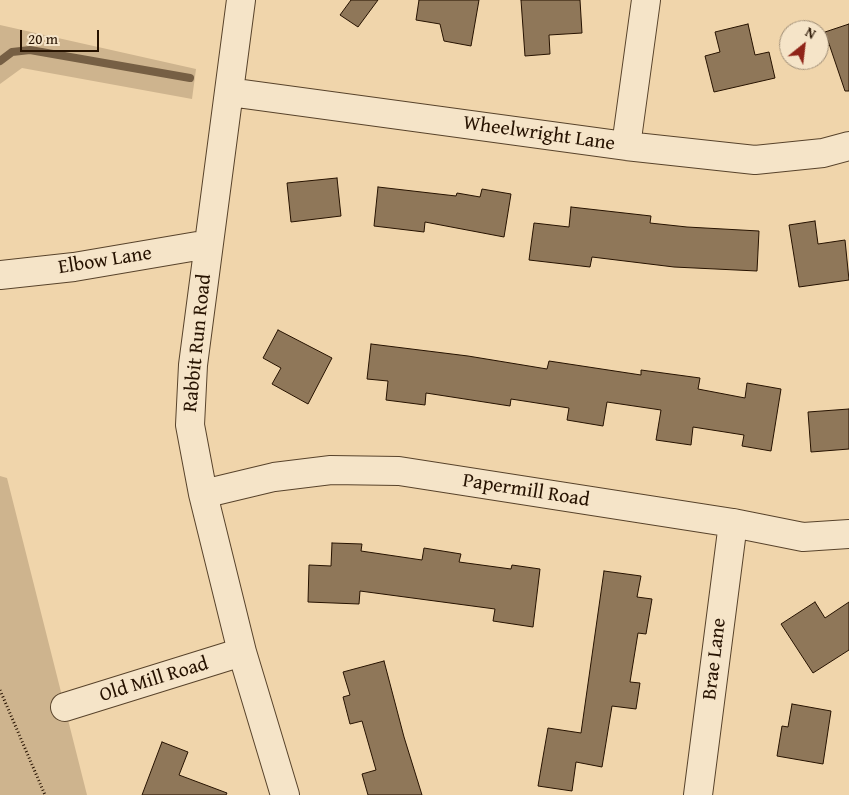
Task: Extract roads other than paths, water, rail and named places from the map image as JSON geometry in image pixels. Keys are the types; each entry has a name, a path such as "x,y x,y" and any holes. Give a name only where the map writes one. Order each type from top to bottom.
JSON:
{"street":[{"name":"Rabbit Run Road","path":"241,0 193,365 190,425 203,494 242,652 285,795"},
{"path":"626,146 646,0"},
{"name":"Wheelwright Lane","path":"229,92 626,146 755,160 824,153 849,146"},
{"name":"Elbow Lane","path":"0,275 74,267 209,244"},
{"name":"Papermill Road","path":"203,494 274,477 330,470 398,471 733,523 803,537 849,534"},
{"name":"Brae Lane","path":"698,795 733,523"},
{"name":"Old Mill Road","path":"65,707 242,652"}],"waterway":[{"path":"0,61 12,52 30,50 190,78"}]}
